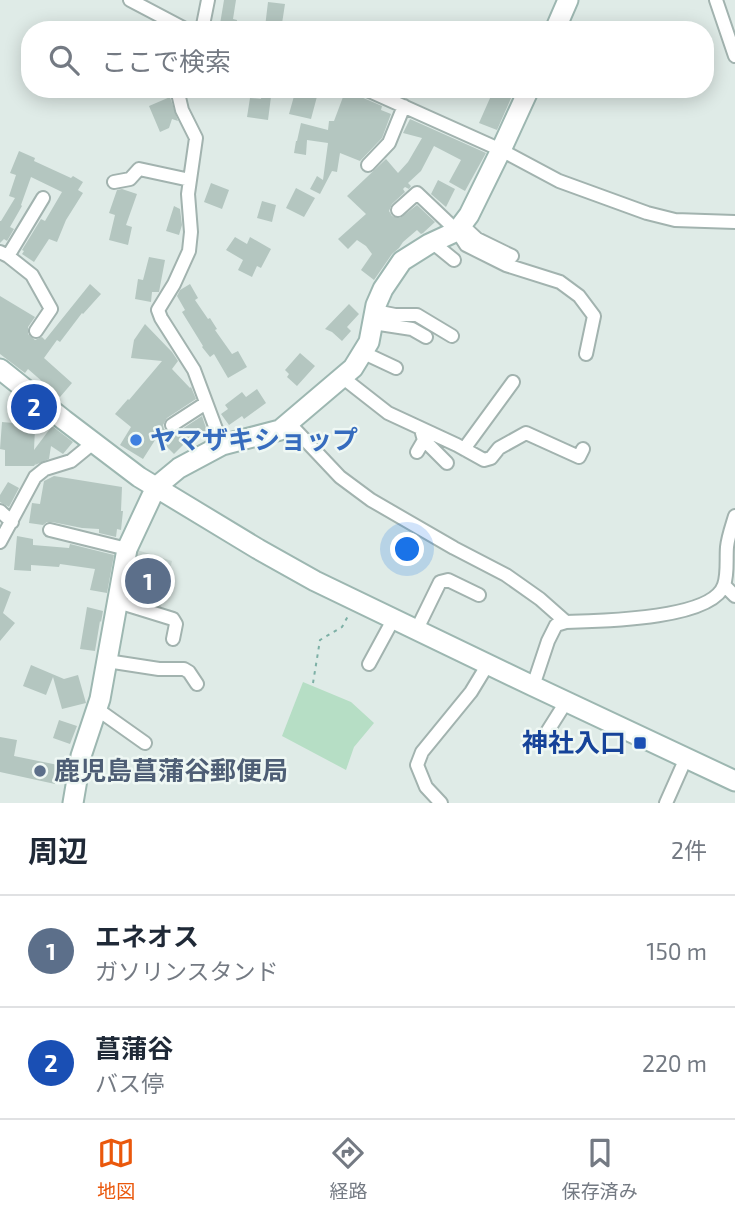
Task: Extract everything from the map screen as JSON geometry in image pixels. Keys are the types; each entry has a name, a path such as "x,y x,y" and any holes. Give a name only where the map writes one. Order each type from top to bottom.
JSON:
{"street":[{"path":"130,0 170,21"},
{"path":"204,21 208,0"},
{"path":"559,21 568,0"},
{"path":"716,0 735,56"},
{"path":"179,98 196,138 188,194 191,232 189,251 158,310 194,370 222,445"},
{"path":"386,98 501,150 559,181 647,213 676,220 735,222"},
{"path":"73,803 81,756 100,699 127,549 156,487 179,468 222,445 280,430 353,368 369,342 383,289 402,261 459,228 469,215 525,98"},
{"path":"368,165 388,143 404,106"},
{"path":"114,183 130,179 139,169 190,180"},
{"path":"398,210 421,190 459,228 512,256"},
{"path":"36,331 51,309 32,275 4,254 43,198"},
{"path":"459,228 466,245 506,265 560,282 579,296 594,316 586,354"},
{"path":"433,243 454,260"},
{"path":"374,317 417,315 452,336"},
{"path":"374,317 412,329 426,337"},
{"path":"364,352 396,368"},
{"path":"0,369 139,477 315,581 735,781"},
{"path":"342,377 388,413 423,434 464,449 484,460 491,458 499,448 526,433 579,457 583,449"},
{"path":"464,449 513,382"},
{"path":"172,425 206,403"},
{"path":"289,423 340,477 371,500 506,575 566,622"},
{"path":"416,452 423,434"},
{"path":"423,434 447,463"},
{"path":"0,542 35,477 45,470 71,461 93,443"},
{"path":"0,511 12,523"},
{"path":"533,686 556,625 566,622 634,619 680,611 718,594 724,585 727,544 734,520"},
{"path":"50,530 127,549"},
{"path":"417,629 440,582 448,580 479,595"},
{"path":"724,585 735,596"},
{"path":"118,602 173,619 176,624 173,639"},
{"path":"369,664 394,618"},
{"path":"107,661 159,669 184,669 190,672 197,684"},
{"path":"441,803 426,787 416,765 422,752 471,692 488,664"},
{"path":"542,740 566,702"},
{"path":"97,709 145,743"},
{"path":"666,803 686,758"}],"path":[{"path":"313,683 320,640 342,628 358,600"}],"shaded area":[{"path":"134,549 172,561 160,611 125,600"}],"green space":[{"path":"303,682 351,702 374,723 354,747 346,770 282,736"}],"building":[{"path":"224,0 236,0 233,19 237,21 220,21"},
{"path":"268,2 285,4 282,21 266,21"},
{"path":"170,98 178,121 172,119 169,128 160,132 149,106"},
{"path":"250,98 271,98 268,120 247,117"},
{"path":"293,98 317,98 311,119 289,114"},
{"path":"343,98 363,98 382,106 381,110 391,114 382,138 360,161 340,153 337,172 332,171 320,194 310,189 317,176 323,180 328,143 307,140 306,155 294,153 296,141 301,123 328,130 329,121 334,121"},
{"path":"490,98 511,98 497,130 479,123"},
{"path":"410,119 486,153 465,191 449,182 461,160 434,146 421,171 408,183 411,186 409,189 403,189 405,192 392,204 389,211 392,216 400,218 417,205 435,222 423,233 417,230 403,242 374,280 361,270 372,254 366,246 357,240 348,249 338,239 366,214 347,196 386,159 398,173 408,162 422,138 403,133"},
{"path":"19,151 35,158 34,161 83,182 78,190 83,193 66,220 57,242 49,239 34,262 22,254 22,250 41,219 45,221 62,192 31,177 22,206 10,227 14,229 7,241 4,239 0,243 0,221 15,198 9,196 16,175 10,173"},
{"path":"438,180 455,189 446,207 431,194"},
{"path":"211,183 229,190 222,209 204,202"},
{"path":"296,188 315,198 304,217 286,208"},
{"path":"117,190 137,194 126,225 132,227 128,245 109,240 115,215 109,213"},
{"path":"262,201 276,205 272,222 257,218"},
{"path":"174,206 180,209 182,225 179,235 166,231"},
{"path":"235,237 247,244 250,237 271,249 261,268 257,266 252,277 238,270 243,260 226,250"},
{"path":"149,257 165,260 159,292 152,292 151,302 135,299 138,279 143,280"},
{"path":"90,284 101,294 82,313 60,342 57,340 44,358 72,383 60,397 28,369 25,373 0,354 0,296 35,317 28,327 28,334 35,340 42,337 45,340"},
{"path":"190,284 198,298 195,300 208,319 210,318 217,329 215,330 232,354 238,351 247,367 228,378 214,354 210,357 202,347 182,312 185,310 177,296 180,290"},
{"path":"349,304 359,314 347,327 351,331 342,341 325,329"},
{"path":"145,324 172,352 178,361 172,369 191,387 196,399 167,418 164,429 169,433 176,433 202,416 207,431 198,438 195,433 174,454 157,437 143,459 120,445 131,427 115,414 162,361 131,358 134,340"},
{"path":"300,353 315,366 297,386 287,377 289,374 285,370"},
{"path":"257,389 266,403 244,419 242,416 229,425 221,414 228,409 225,405 242,392 246,397"},
{"path":"2,422 35,428 34,450 52,426 73,442 63,454 51,446 49,459 34,466 5,466 5,450 0,449"},
{"path":"54,476 122,487 121,530 117,529 116,537 99,533 99,529 52,522 43,525 29,523 32,503 40,504 44,481"},
{"path":"8,482 19,488 9,507 0,502 0,495"},
{"path":"17,536 33,539 33,545 69,548 70,544 114,555 107,593 90,590 95,569 60,564 59,567 31,565 31,571 14,570"},
{"path":"135,573 165,579 160,606 144,601 146,588 133,585"},
{"path":"0,587 11,592 3,613 15,623 0,641"},
{"path":"87,607 103,611 95,651 80,649"},
{"path":"31,665 64,679 78,675 86,703 62,709 53,677 46,695 23,686"},
{"path":"59,720 77,726 70,744 53,738"},
{"path":"0,737 17,740 14,756 58,765 55,784 0,772"}],"place":[{"name":"菖蒲谷","path":"34,407"},
{"name":"ヤマザキショップ","path":"136,440"},
{"name":"エネオス","path":"148,581"},
{"name":"神社入口","path":"640,743"},
{"name":"鹿児島菖蒲谷郵便局","path":"40,771"}]}
